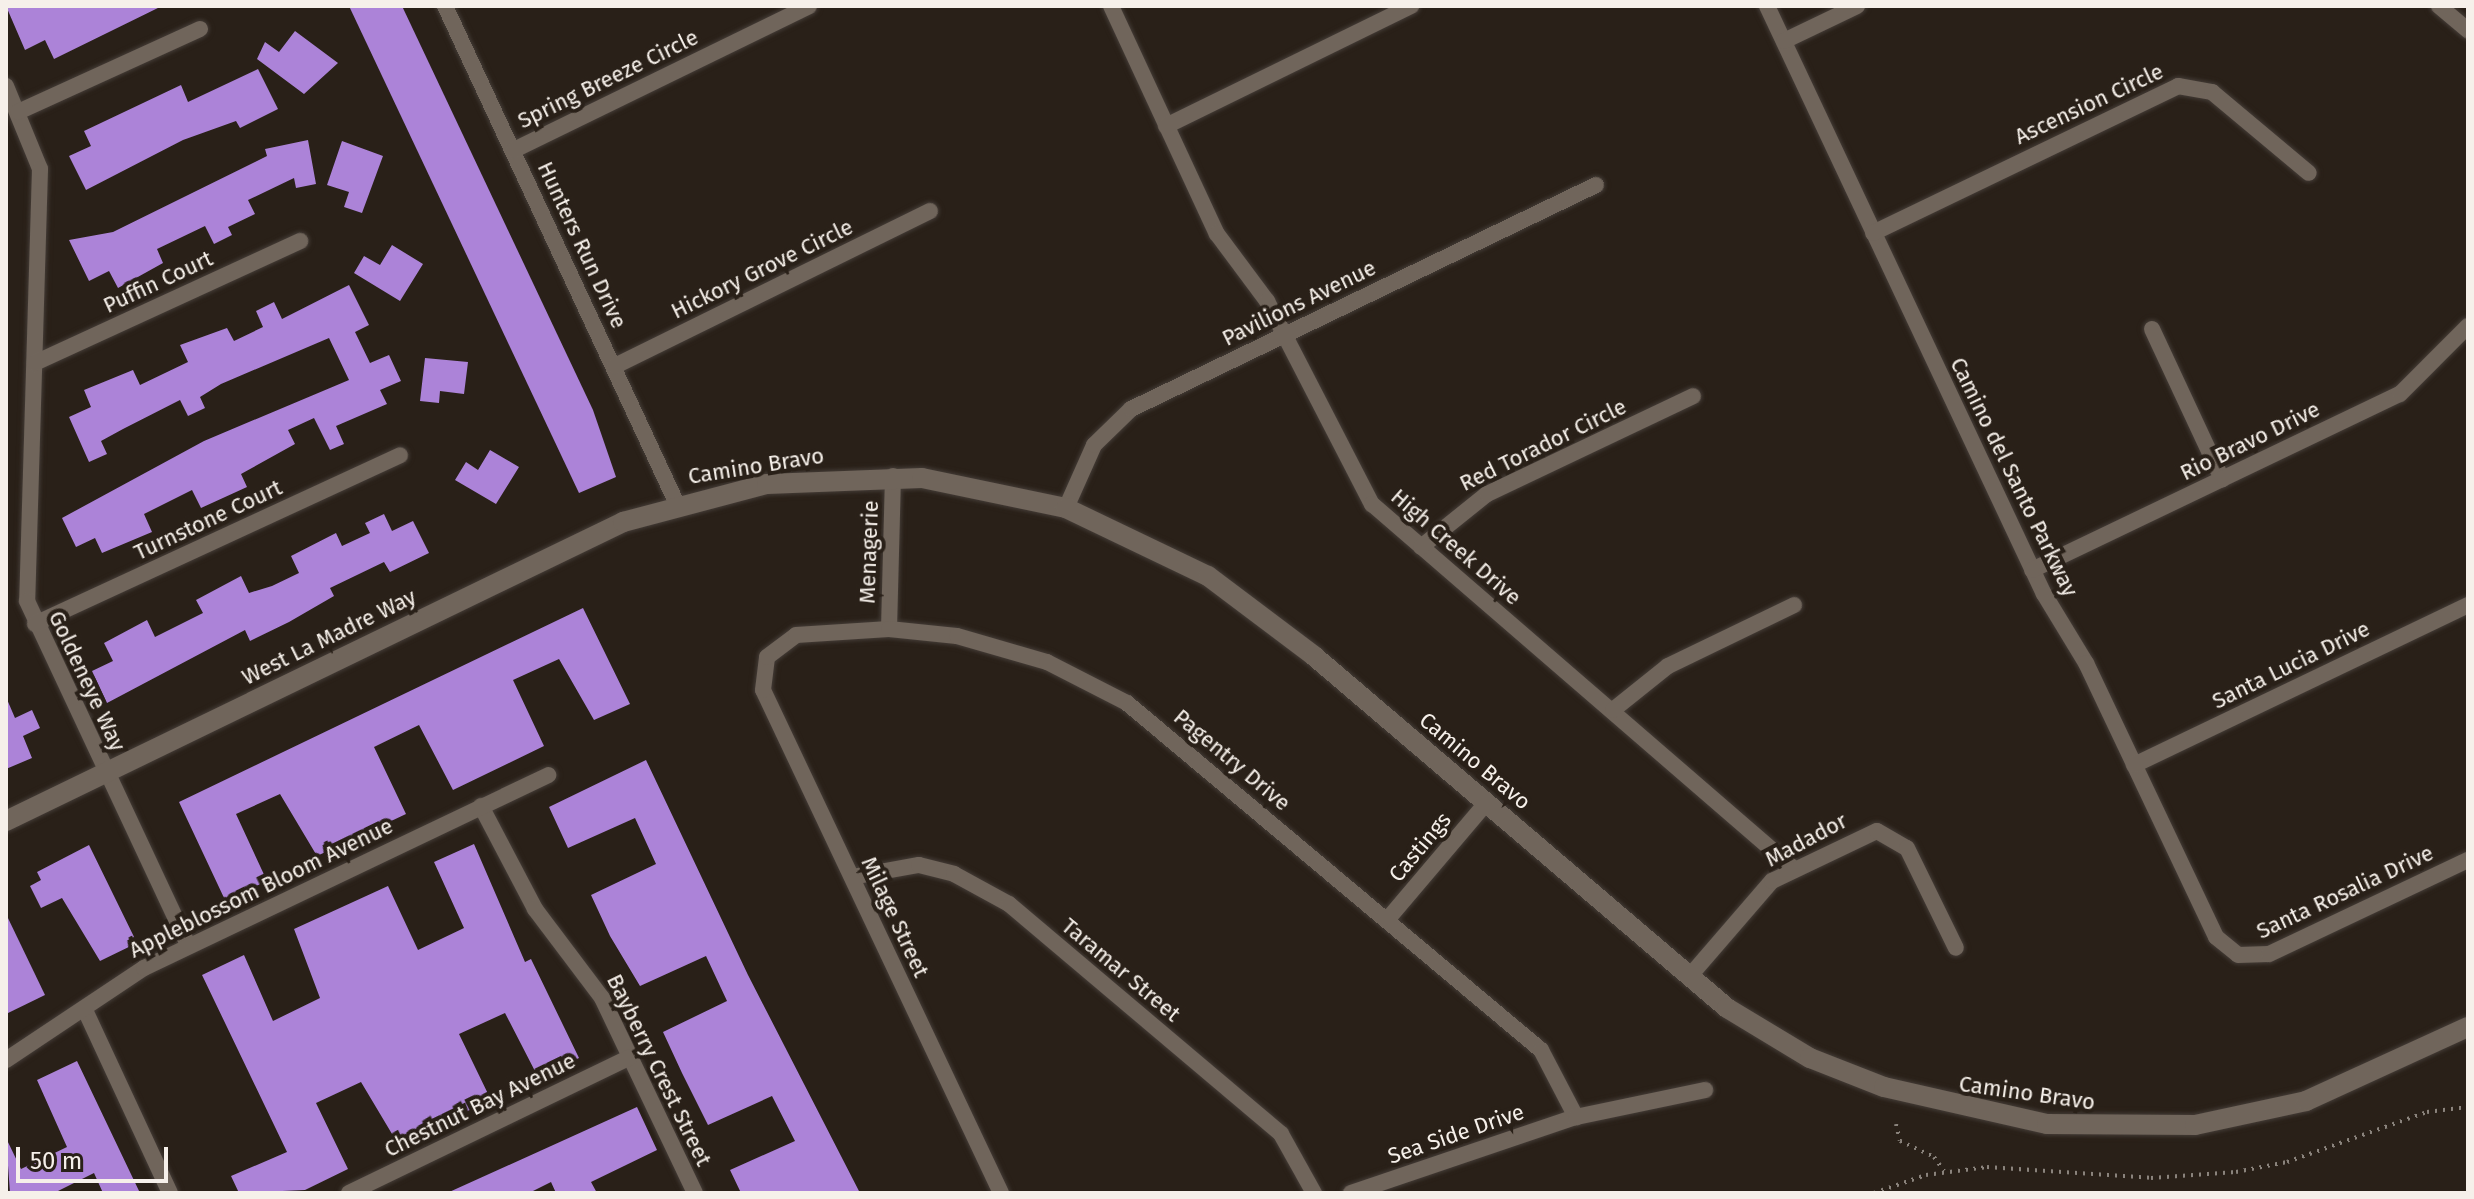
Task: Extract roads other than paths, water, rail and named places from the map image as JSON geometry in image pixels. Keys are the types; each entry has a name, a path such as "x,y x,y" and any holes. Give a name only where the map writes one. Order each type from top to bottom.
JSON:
{"street":[{"name":"Hunters Run Drive","path":"445,6 677,504"},
{"name":"Spring Breeze Circle","path":"514,150 809,6"},
{"name":"High Creek Drive","path":"1111,6 1217,234 1283,335 1351,475 1421,547 1793,868"},
{"path":"1166,126 1411,6"},
{"name":"Camino del Santo Parkway","path":"1767,6 2032,570 2134,765 2210,928 2238,955"},
{"path":"1784,41 1857,6"},
{"path":"2439,6 2468,30"},
{"path":"18,112 200,29"},
{"name":"Goldeneye Way","path":"6,86 40,169 27,601 35,624 188,945"},
{"name":"Ascension Circle","path":"1873,233 2178,86 2212,92 2309,173"},
{"name":"Pavilions Avenue","path":"1066,508 1084,459 1117,420 1283,335 1596,185"},
{"name":"Hickory Grove Circle","path":"615,366 930,211"},
{"name":"Puffin Court","path":"35,363 300,241"},
{"name":"Rio Bravo Drive","path":"2032,570 2410,388 2468,326"},
{"path":"2152,329 2222,479"},
{"name":"Red Torador Circle","path":"1421,547 1487,494 1693,396"},
{"name":"Turnstone Court","path":"35,624 400,455"},
{"name":"Camino Bravo","path":"677,504 797,479 893,476 979,486 1066,508 1142,539 1235,594 1487,802 1689,977 1777,1041 1921,1100 2075,1126 2226,1121 2306,1101 2468,1027"},
{"name":"Menagerie","path":"889,629 893,476"},
{"name":"West La Madre Way","path":"6,821 568,547 677,504"},
{"path":"1613,710 1668,666 1794,605"},
{"name":"Santa Lucia Drive","path":"2134,765 2468,605"},
{"name":"Pagentry Drive","path":"767,657 796,635 889,629 1004,648 1107,692 1166,731 1541,1050 1576,1117"},
{"name":"Milage Street","path":"767,657 763,690 1001,1193"},
{"name":"Appleblossom Bloom Avenue","path":"6,1060 188,945 548,775"},
{"name":"Castings","path":"1387,920 1487,802"},
{"name":"Bayberry Crest Street","path":"481,806 535,909 584,970 630,1057 695,1193"},
{"name":"Madador","path":"1689,977 1765,888 1793,868 1852,839 1889,831 1915,860 1956,948"},
{"name":"Santa Rosalia Drive","path":"2238,955 2278,951 2468,860"},
{"name":"Taramar Street","path":"852,877 919,865 963,878 1009,904 1281,1134 1314,1193"},
{"path":"85,1010 170,1193"},
{"name":"Chestnut Bay Avenue","path":"349,1193 630,1057"},
{"name":"Sea Side Drive","path":"1351,1193 1576,1117 1705,1090"}]}
